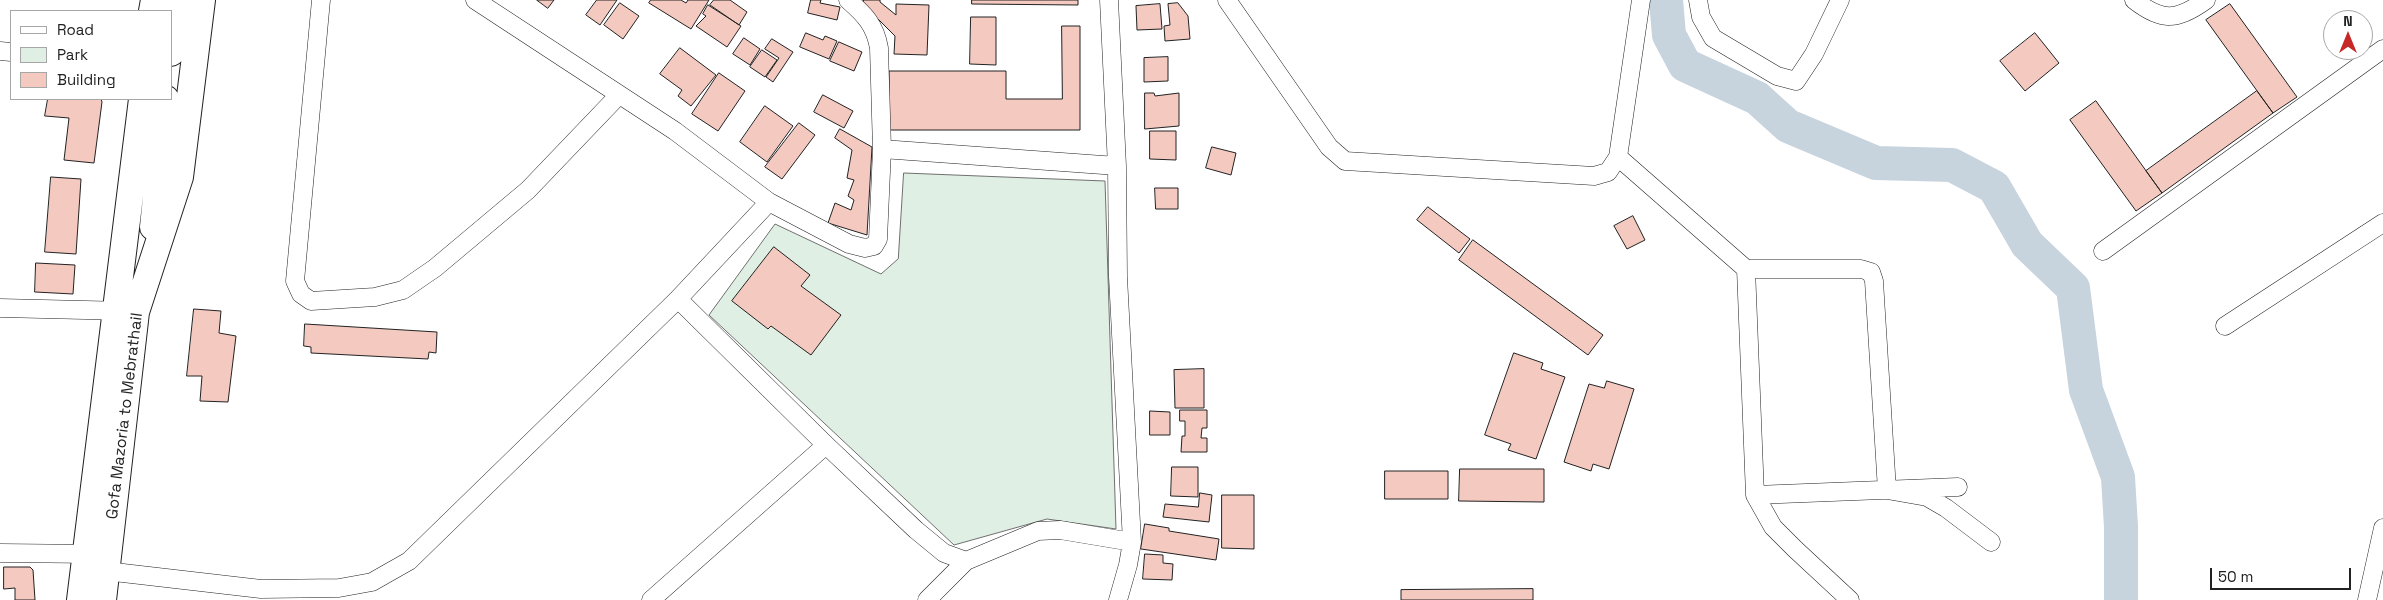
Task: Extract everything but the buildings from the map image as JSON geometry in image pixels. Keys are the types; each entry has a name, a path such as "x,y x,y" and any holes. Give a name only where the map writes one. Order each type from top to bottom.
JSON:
{"main road":[{"path":"172,45 178,0"},
{"name":"Gofa Mazoria to Mebrathail","path":"126,311 150,269 180,178 202,0"},
{"name":"Gofa Mazoria to Mebrathail","path":"80,600 96,562 126,311 121,265 142,100"},
{"path":"150,269 158,160 166,100"},
{"path":"121,265 158,160"},
{"name":"Gofa Mazoria to Mebrathail","path":"96,562 104,600"}],"street":[{"path":"321,0 295,282 301,294 310,301 375,297 403,290 435,268 528,190 618,96"},
{"path":"475,0 618,96 675,131 769,202 849,244 866,248 874,246 878,238 882,149 879,48 876,32 862,12 848,0"},
{"path":"1109,0 1117,166 1118,276 1132,542 1128,565 1118,600"},
{"path":"1227,0 1329,147 1345,161 1594,176 1608,172 1618,157 1641,0"},
{"path":"1698,0 1701,17 1713,38 1777,76 1796,81 1814,54 1840,0"},
{"path":"2134,0 2148,11 2167,18 2189,13 2206,0"},
{"path":"2103,251 2383,49"},
{"path":"882,149 1117,166"},
{"path":"1618,157 1746,269 1861,269 1871,272 1874,280 1887,490"},
{"path":"0,553 96,562 261,594 339,588 372,582 409,561 678,299 769,202"},
{"path":"2225,326 2383,223"},
{"path":"1746,269 1756,494 1774,527 1794,549 1850,600"},
{"path":"678,299 826,445 916,530 944,553 966,561"},
{"path":"0,308 126,311"},
{"path":"651,600 826,445"},
{"path":"1756,494 1958,487"},
{"path":"1887,490 1927,497 1946,508 1991,542"},
{"path":"2367,600 2383,528"},
{"path":"927,600 966,561 1038,531 1060,530 1132,542"}],"green space":[{"path":"904,173 1105,181 1116,529 1047,519 954,545 709,315 775,224 881,274 898,259"}],"waterway":[{"path":"1666,0 1669,35 1685,65 1757,98 1788,126 1876,163 1952,165 1994,187 2027,244 2073,288 2086,390 2118,477 2121,527 2121,600"}]}
